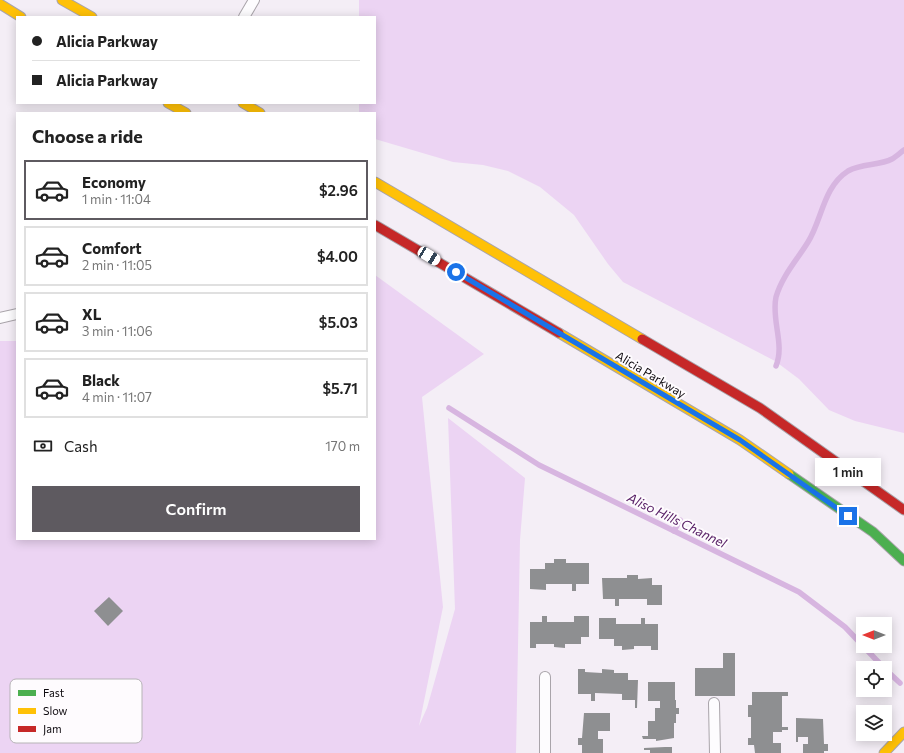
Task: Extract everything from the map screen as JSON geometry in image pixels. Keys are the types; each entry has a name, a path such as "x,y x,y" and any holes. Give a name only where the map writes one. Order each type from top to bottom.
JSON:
{"main road":[{"path":"62,0 90,16"},
{"path":"0,4 19,16"},
{"path":"171,104 189,111"},
{"path":"245,104 258,112"},
{"path":"376,183 760,408 904,510"},
{"name":"Alicia Parkway","path":"376,226 740,440 872,532 904,561"},
{"path":"884,753 904,732"}],"lane":[{"path":"245,16 254,0"},
{"path":"0,318 16,314"},
{"path":"545,677 545,753"},
{"path":"714,703 714,753"}],"shaded area":[{"path":"359,0 904,0 904,433 855,421 829,410 799,379 775,361 623,282 608,264 574,215 540,187 508,171 483,165 453,162 376,139 376,112 359,112 359,104 376,104 376,16 359,16"},
{"path":"376,276 484,354 422,397 443,607 419,726 427,708 455,609 448,418 525,478 520,540 516,753 0,753 0,341 16,341 16,540 376,540"}],"building":[{"path":"554,559 566,559 566,563 589,563 589,584 576,584 576,591 572,591 572,584 546,584 546,590 530,589 530,569 545,569 545,563 554,563"},
{"path":"627,575 638,575 638,579 652,578 652,585 662,585 662,605 647,605 647,599 619,599 619,606 615,606 615,599 603,599 602,578 627,578"},
{"path":"109,597 123,611 108,626 94,611"},
{"path":"542,616 547,616 547,622 574,622 574,616 589,616 589,637 581,637 581,644 565,644 565,648 554,647 554,644 536,644 536,648 530,648 530,622 542,622"},
{"path":"599,618 616,618 616,624 641,624 641,618 645,618 645,624 658,624 658,650 651,650 651,646 634,646 634,649 622,650 622,646 614,646 614,639 599,639"},
{"path":"723,653 735,653 735,696 695,696 695,668 723,668"},
{"path":"578,669 585,669 585,672 602,673 602,669 614,670 614,673 628,673 628,680 638,680 637,708 635,708 635,700 622,700 622,694 595,693 595,701 591,701 591,694 578,694"},
{"path":"648,682 675,682 676,708 679,708 679,714 676,714 676,723 674,723 674,738 656,741 656,739 643,739 642,736 648,736 648,721 655,721 655,708 660,708 660,701 648,701"},
{"path":"752,692 788,692 788,696 782,696 782,727 788,727 788,730 773,732 773,743 781,743 781,753 755,753 754,745 748,745 748,738 751,738 751,717 748,717 748,705 752,705"},
{"path":"584,713 610,713 610,731 598,731 598,739 603,739 603,753 582,753 582,745 578,745 578,738 582,738"},
{"path":"796,718 823,719 824,744 828,744 828,751 824,751 824,753 803,753 803,744 808,744 808,737 798,737 798,742 796,742"},
{"path":"672,747 672,753 650,753 650,750 644,750 644,748"}],"waterway":[{"path":"776,366 779,349 775,314 776,297 786,275 813,233 824,204 833,186 840,178 853,168 882,163 894,158 904,150"},
{"name":"Aliso Hills Channel","path":"449,408 539,465 799,592 845,627 877,661"},
{"path":"674,531 680,520"},
{"name":"Aliso Hills Channel","path":"892,676 900,683"}],"traffic: fast":[{"path":"789,474 873,532 904,561"}],"traffic: slow":[{"path":"62,0 90,16"},
{"path":"0,4 19,16"},
{"path":"170,104 184,112"},
{"path":"245,104 258,112"},
{"path":"376,183 642,339"},
{"path":"559,333 740,440 789,474"},
{"path":"884,753 904,732"}],"traffic: jam":[{"path":"376,226 559,333"},
{"path":"642,339 760,408 904,510"}],"route":[{"path":"456,272 740,440 848,516"}]}
